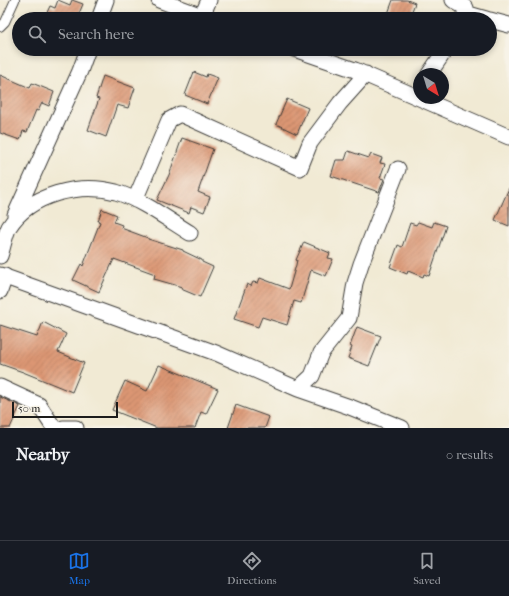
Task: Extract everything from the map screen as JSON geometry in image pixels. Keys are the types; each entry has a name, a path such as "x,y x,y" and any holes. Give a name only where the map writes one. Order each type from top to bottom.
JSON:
{"street":[{"path":"102,12 106,0"},
{"path":"159,0 190,12"},
{"path":"207,12 209,0"},
{"path":"453,0 466,10"},
{"path":"497,22 509,25"},
{"path":"0,256 9,227 85,56"},
{"path":"314,56 413,89"},
{"path":"433,68 441,56"},
{"path":"135,200 169,120 180,114 300,168 310,143 340,103 366,74"},
{"path":"443,104 509,137"},
{"path":"298,389 312,376 321,354 349,318 354,283 398,169"},
{"path":"9,227 30,205 60,193 94,188 115,192 135,200 190,233"},
{"path":"0,291 3,275 45,292 216,353 298,389 398,427"},
{"path":"0,387 39,406 54,428"},
{"path":"63,428 76,428"}],"lane":[{"path":"0,27 5,22 15,0"}],"building":[{"path":"58,0 70,5 72,0 83,4 80,12 47,12 50,6 55,8"},
{"path":"393,0 407,0 415,3 412,12 389,12"},
{"path":"194,72 206,77 207,74 218,78 207,104 185,95"},
{"path":"0,75 30,88 32,83 54,92 49,106 42,103 38,111 36,110 27,132 23,131 20,140 0,133"},
{"path":"103,76 135,88 128,108 117,105 106,137 88,130 99,99 96,98"},
{"path":"287,99 308,108 297,134 276,124"},
{"path":"182,138 213,149 198,192 210,197 204,212 191,207 189,213 157,200 169,175"},
{"path":"348,151 369,158 371,154 382,158 380,163 385,164 380,178 384,179 379,192 331,176 336,160 345,160"},
{"path":"509,188 509,226 495,220"},
{"path":"102,209 117,215 114,222 122,225 121,228 148,239 183,250 213,267 200,297 181,289 182,287 154,279 155,274 114,259 99,292 73,280 81,264 83,266 100,222 98,221"},
{"path":"418,222 432,227 434,222 446,226 429,276 424,274 423,277 408,271 407,274 390,267 398,245 402,247 410,223 416,225"},
{"path":"304,242 330,253 328,258 333,259 326,276 311,270 301,303 294,301 287,325 262,317 258,327 234,319 247,284 251,286 253,282 258,283 260,278 289,289 296,260"},
{"path":"43,322 66,334 58,352 84,363 72,392 0,364 0,325 37,337"},
{"path":"357,327 381,336 369,366 348,358 352,347 350,346"},
{"path":"159,365 218,389 206,414 201,412 195,428 157,428 112,410 125,381 147,391"},
{"path":"0,397 20,406 10,428 0,428"},
{"path":"236,405 269,417 265,428 228,428"}]}
